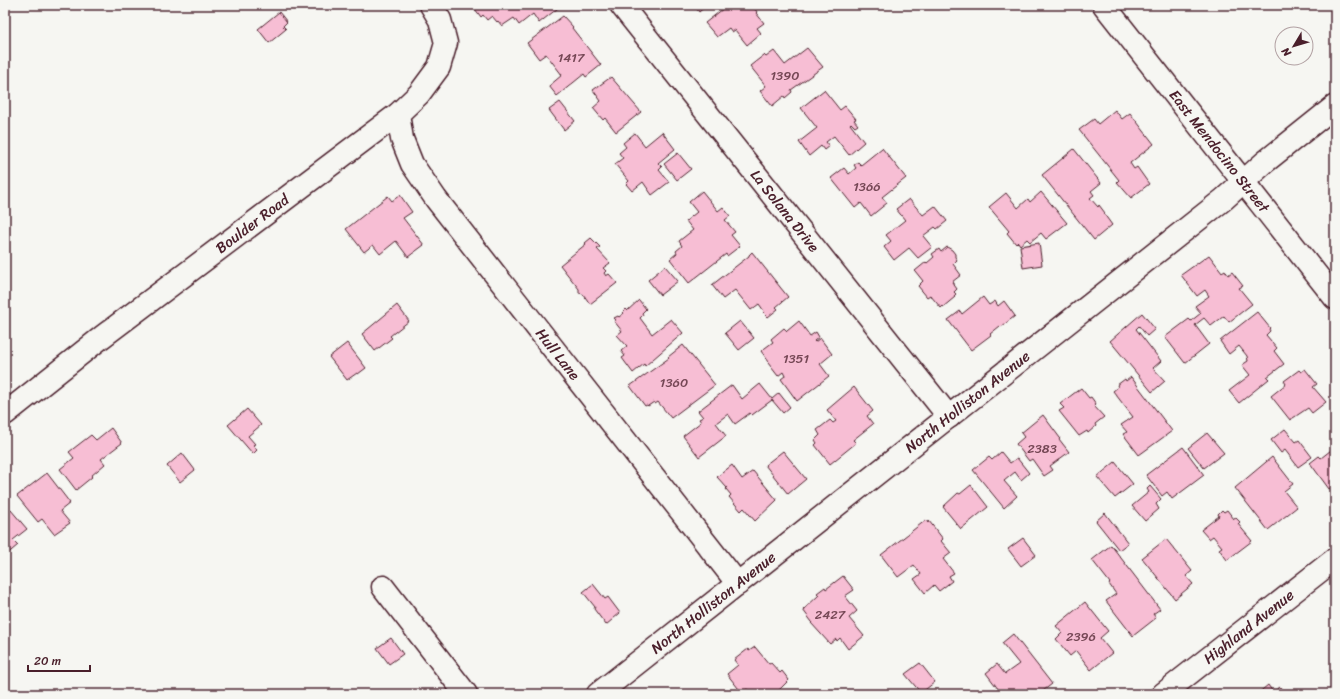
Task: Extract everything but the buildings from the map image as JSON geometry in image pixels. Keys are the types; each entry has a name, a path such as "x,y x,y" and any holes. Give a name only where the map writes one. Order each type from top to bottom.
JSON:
{"street":[{"name":"Boulder Road","path":"5,414 102,337 398,114 419,94 439,67 446,43 440,20 431,5"},
{"name":"La Solana Drive","path":"621,5 949,417"},
{"name":"East Mendocino Street","path":"1104,5 1335,298"},
{"name":"North Holliston Avenue","path":"598,694 1224,199 1265,162 1335,106"},
{"name":"Hull Lane","path":"398,114 402,140 412,164 436,198 738,584"},
{"name":"Highland Avenue","path":"1163,694 1335,559"},
{"path":"383,586 466,694"}]}
